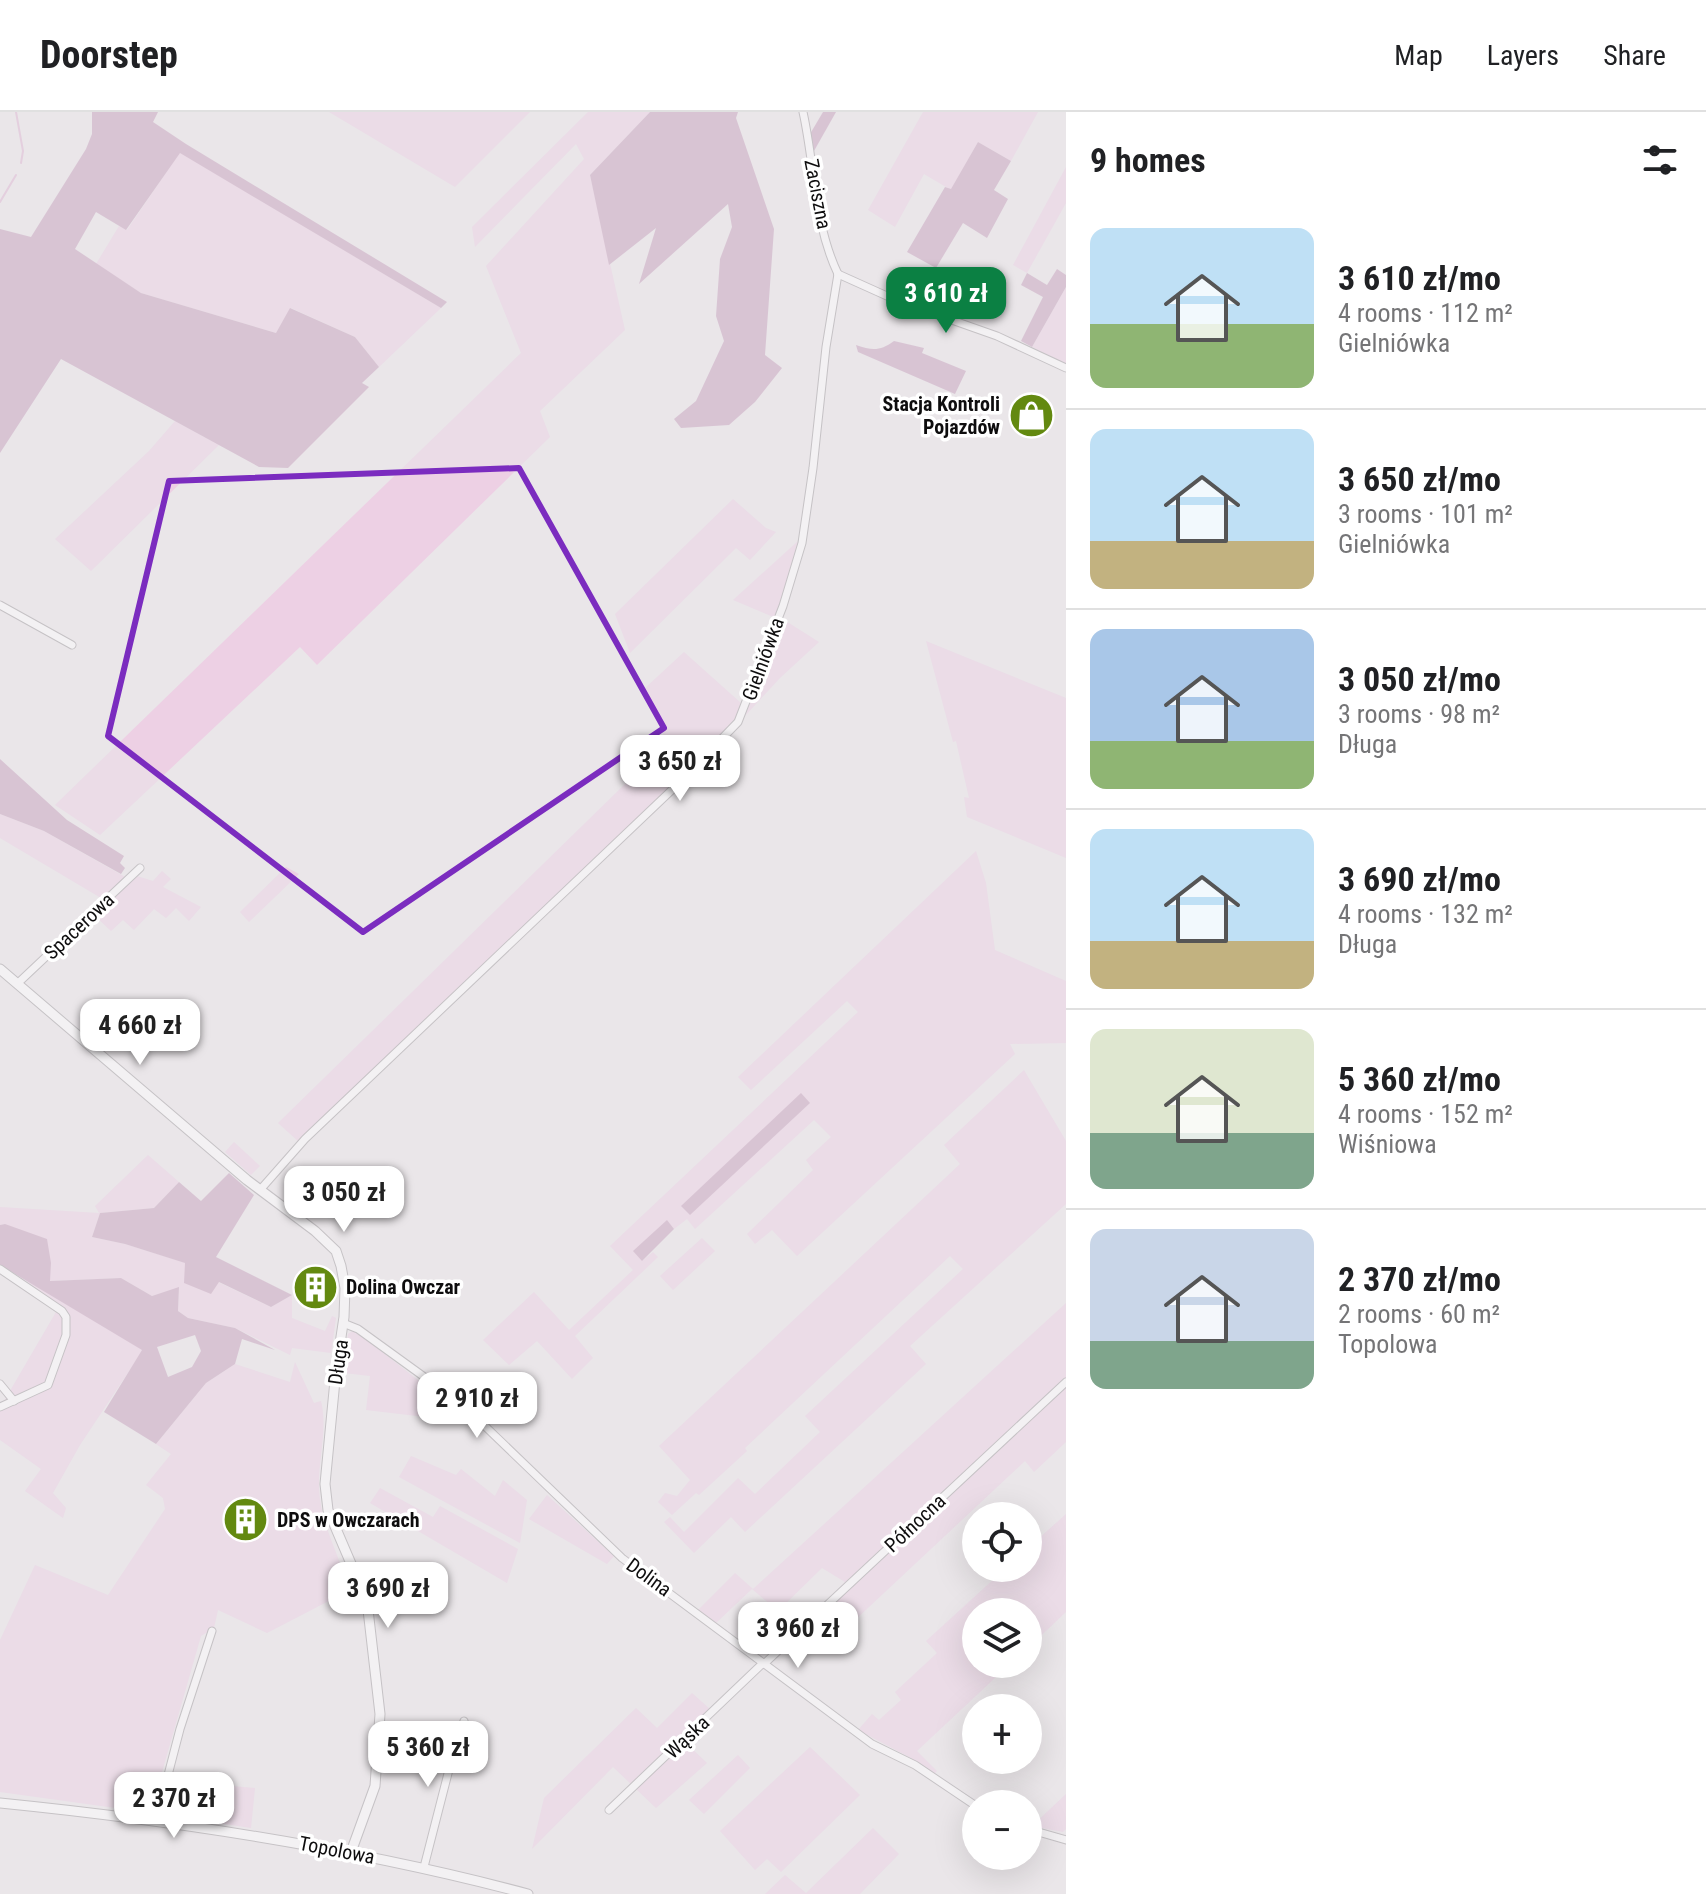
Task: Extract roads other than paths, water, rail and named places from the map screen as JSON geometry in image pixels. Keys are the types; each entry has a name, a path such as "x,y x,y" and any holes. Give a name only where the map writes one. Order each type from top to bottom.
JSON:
{"street":[{"name":"Zaciszna","path":"803,112 818,202 831,258 838,274"},
{"path":"838,274 898,301 997,336 1066,368"},
{"name":"Gielniówka","path":"260,1190 305,1139 676,786 738,722 783,606 802,543 838,274"},
{"path":"0,605 72,645"},
{"name":"Spacerowa","path":"17,984 140,868"},
{"name":"Długa","path":"0,969 336,1251 345,1288 325,1484 328,1510 367,1601 380,1714 375,1786 351,1852"},
{"path":"0,1269 62,1311 67,1324 48,1385 0,1407"},
{"name":"Dolina","path":"343,1323 358,1329 463,1405 611,1548 872,1744 915,1765 962,1797"},
{"name":"Północna","path":"764,1664 1066,1382"},
{"path":"0,1384 14,1401"},
{"path":"156,1821 180,1729 212,1631"},
{"name":"Wąska","path":"609,1810 764,1664"},
{"path":"424,1867 464,1721"},
{"name":"Topolowa","path":"0,1803 156,1821 351,1852 528,1894"},
{"path":"1042,1833 1066,1840"}],"waterway":[{"path":"16,112 23,151 21,163"},
{"path":"0,202 16,175"}],"place":[{"name":"Stacja Kontroli Pojazdów","path":"1031,416"},
{"name":"Dolina Owczar","path":"315,1287"},
{"name":"DPS w Owczarach","path":"246,1520"}]}
